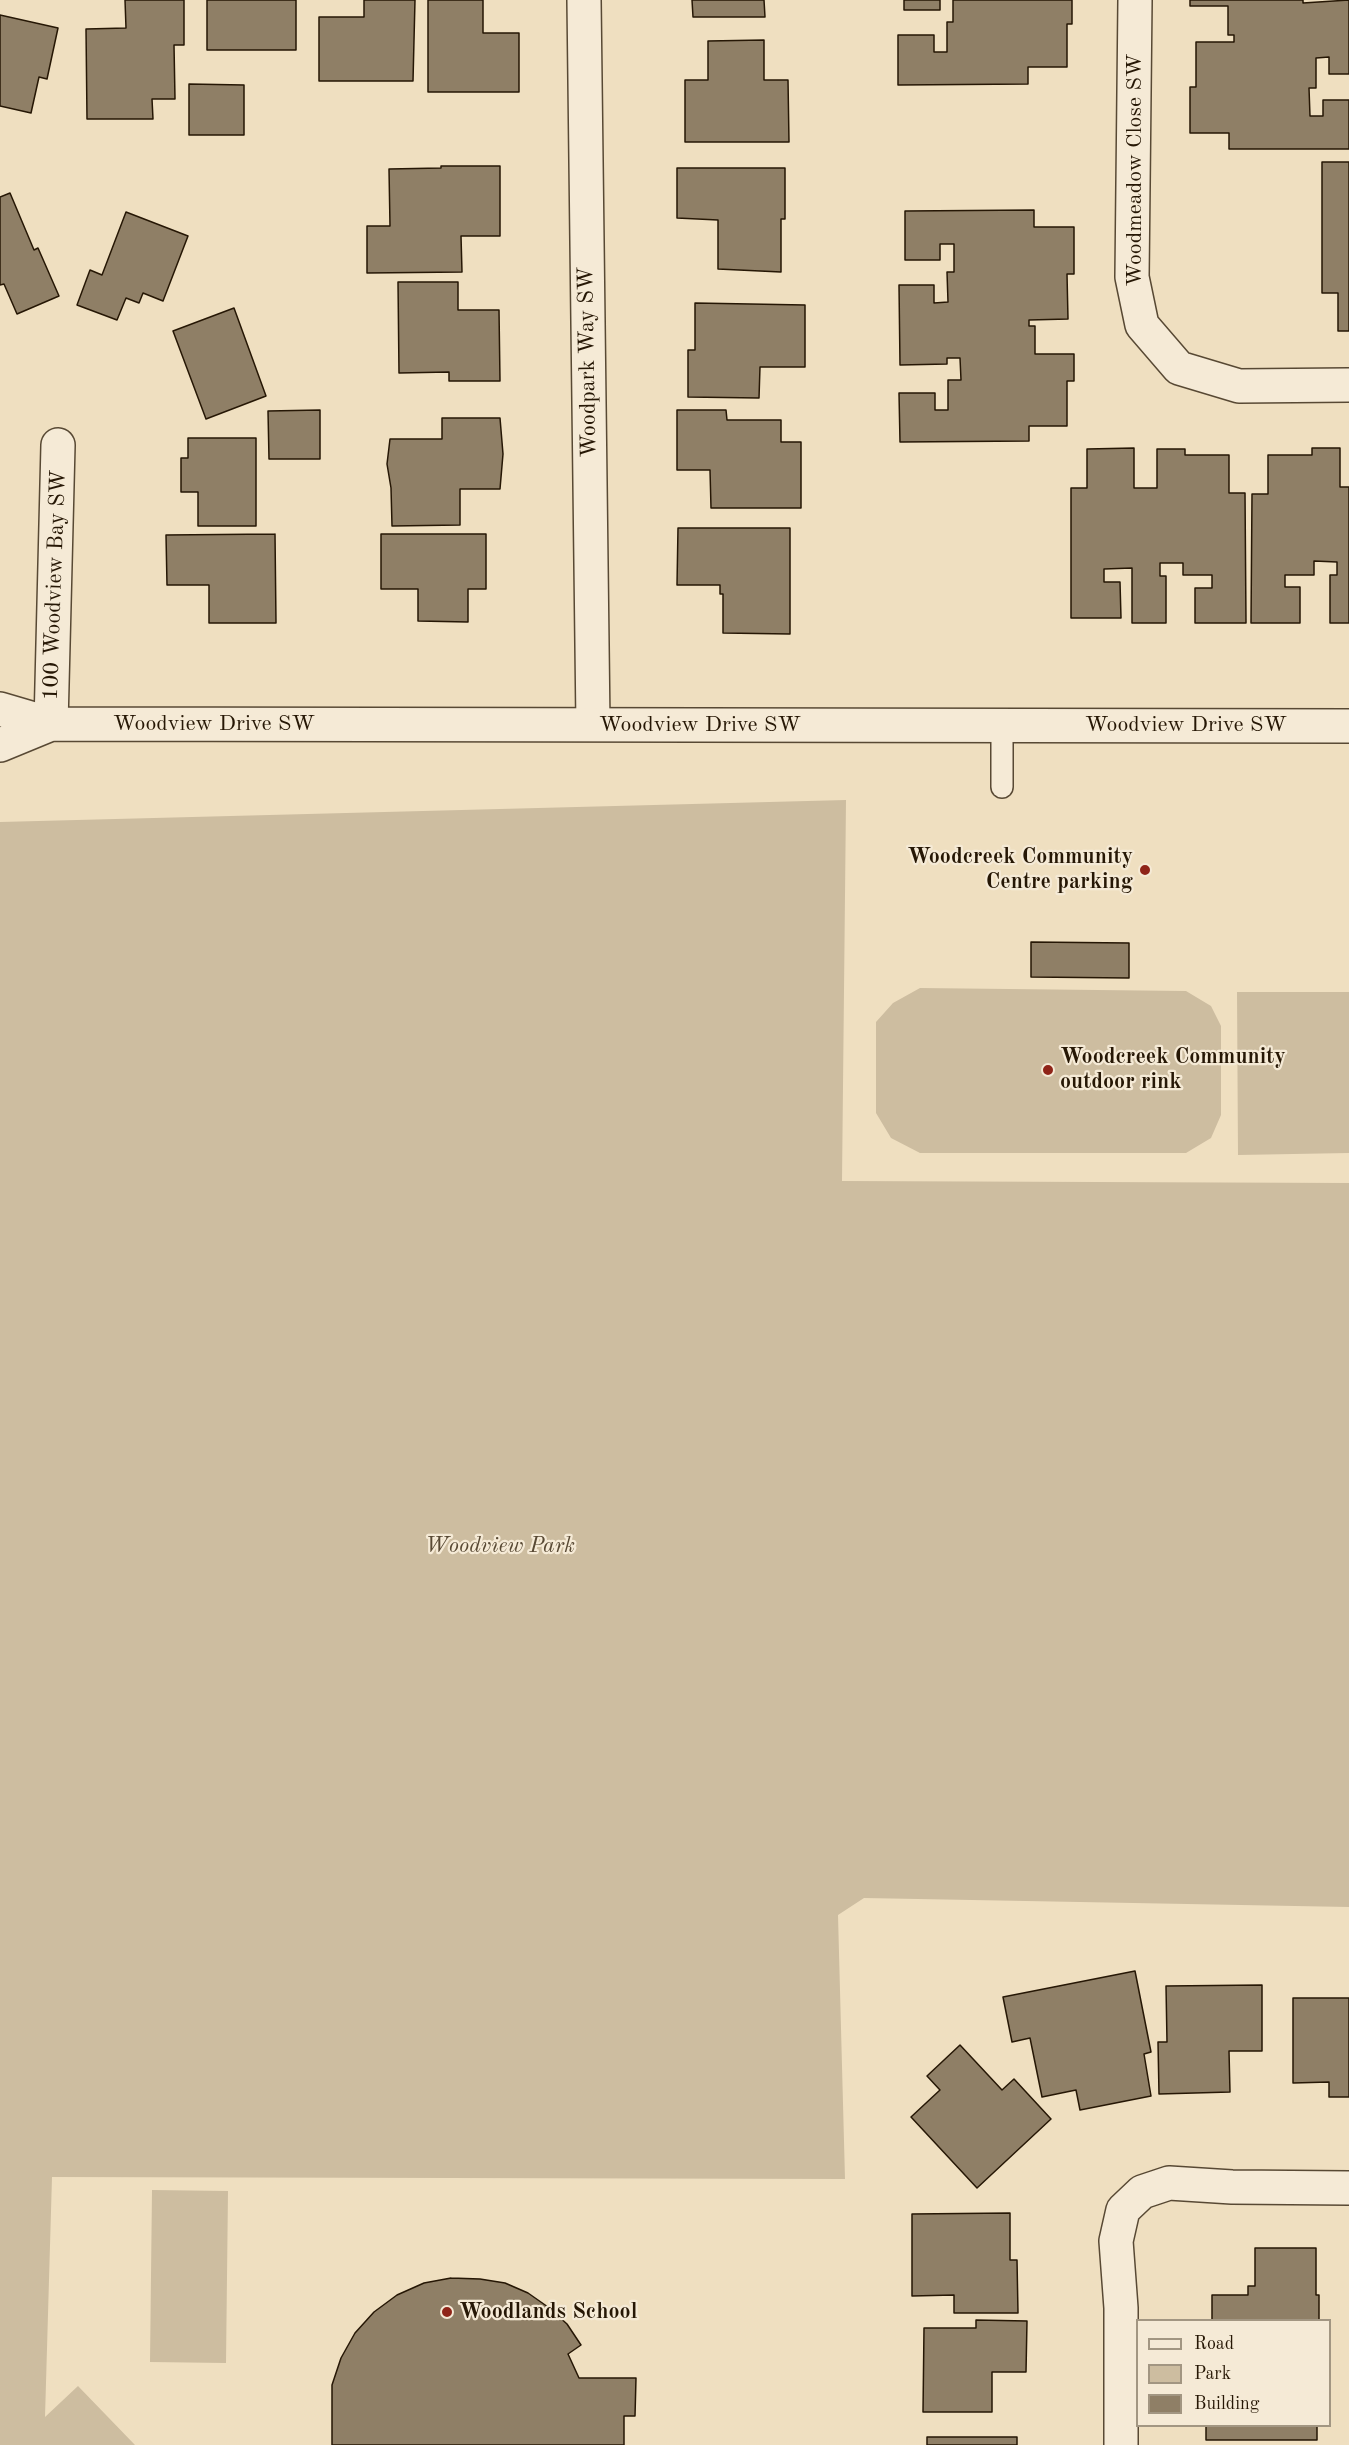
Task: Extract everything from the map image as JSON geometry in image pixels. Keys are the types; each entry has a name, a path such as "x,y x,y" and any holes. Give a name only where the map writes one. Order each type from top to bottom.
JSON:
{"street":[{"name":"Woodpark Way SW","path":"584,0 593,724"},
{"name":"Woodmeadow Close SW","path":"1135,0 1132,277 1142,325 1179,368 1239,386 1349,385"},
{"name":"100 Woodview Bay SW","path":"51,724 58,445"},
{"name":"Woodview Drive SW","path":"0,709 51,724 1349,726"},
{"name":"Woodview Drive SW","path":"0,745 51,724"},
{"path":"1121,2445 1121,2308 1116,2241 1123,2210 1142,2192 1169,2183 1232,2187 1349,2188"}],"lane":[{"path":"1002,725 1002,787"}],"green space":[{"name":"Woodview Park","path":"846,800 842,1181 1349,1183 1349,1907 864,1898 838,1915 845,2179 52,2177 45,2417 78,2386 135,2445 0,2445 0,822"},
{"name":"Woodcreek Community outdoor rink","path":"920,988 1186,991 1211,1006 1221,1026 1221,1115 1211,1138 1186,1153 920,1153 891,1138 876,1113 876,1022 893,1003"},
{"path":"1237,992 1349,992 1349,1153 1238,1155"},
{"path":"152,2190 228,2191 226,2363 150,2362"}],"building":[{"path":"125,0 184,0 184,45 174,45 175,99 152,99 153,119 87,119 86,29 126,28"},
{"path":"207,0 296,0 296,50 207,50"},
{"path":"364,0 415,0 413,81 319,81 319,17 364,17"},
{"path":"428,0 483,0 483,33 519,33 519,92 428,92"},
{"path":"692,0 764,0 765,17 693,17"},
{"path":"904,0 940,0 940,10 904,10"},
{"path":"953,0 1072,0 1072,24 1067,24 1067,67 1028,67 1028,84 898,85 898,35 934,35 934,52 947,52 947,22 953,22"},
{"path":"1190,0 1303,0 1303,3 1349,0 1349,74 1329,74 1329,57 1316,58 1316,88 1309,88 1310,116 1323,116 1323,100 1349,100 1349,149 1229,149 1229,133 1190,133 1190,87 1196,87 1196,42 1234,42 1234,35 1228,35 1228,6 1190,6"},
{"path":"0,15 58,28 47,79 39,77 31,113 0,106"},
{"path":"764,40 764,80 788,80 789,142 685,142 685,80 708,80 708,41"},
{"path":"189,84 244,85 244,135 189,135"},
{"path":"1322,162 1349,162 1349,331 1338,331 1338,293 1322,293"},
{"path":"441,166 500,166 500,236 461,236 462,272 367,273 367,226 390,226 389,169 441,168"},
{"path":"677,168 785,168 785,219 781,219 781,272 718,269 718,220 677,218"},
{"path":"10,193 34,250 38,248 59,296 17,314 4,284 0,285 0,197"},
{"path":"1034,210 1034,227 1074,227 1074,274 1067,274 1068,319 1029,320 1029,326 1035,326 1035,354 1074,354 1074,381 1067,381 1067,426 1029,426 1029,441 900,442 899,393 935,393 935,410 948,410 948,380 961,380 960,358 947,358 947,364 900,365 899,285 934,285 934,303 948,302 947,272 954,272 954,244 940,244 940,260 905,260 905,211"},
{"path":"126,212 188,236 163,301 143,293 139,303 126,298 117,320 77,305 90,270 102,275"},
{"path":"398,282 458,282 458,310 499,310 500,381 449,381 449,372 399,373"},
{"path":"695,303 805,305 805,367 760,367 759,398 688,397 688,350 695,350"},
{"path":"234,308 266,396 206,419 173,331"},
{"path":"320,410 320,459 269,459 268,411"},
{"path":"677,410 726,410 727,420 781,420 781,442 801,442 801,508 711,508 710,470 677,470"},
{"path":"442,418 500,418 503,454 500,489 460,489 460,525 392,526 391,488 387,464 390,439 442,439"},
{"path":"188,438 256,438 256,526 198,526 198,492 181,492 181,458 188,458"},
{"path":"1134,448 1134,488 1157,488 1157,449 1185,449 1185,455 1229,455 1229,493 1245,493 1246,623 1195,623 1195,588 1212,588 1212,575 1183,575 1183,563 1160,563 1160,576 1166,576 1166,623 1132,623 1132,568 1104,569 1104,582 1120,582 1121,618 1071,618 1071,488 1087,488 1087,449"},
{"path":"1312,448 1340,448 1340,487 1349,487 1349,623 1330,623 1330,575 1337,575 1337,562 1314,561 1314,575 1285,575 1285,587 1300,587 1300,623 1251,623 1252,494 1268,494 1268,455 1312,455"},
{"path":"678,528 790,528 790,634 723,633 723,594 720,594 720,585 677,585"},
{"path":"275,534 276,623 209,623 209,585 167,585 166,535"},
{"path":"381,534 486,534 486,589 468,589 468,622 418,621 418,589 381,589"},
{"path":"1031,942 1129,943 1129,978 1031,977"},
{"path":"1135,1971 1151,2052 1144,2054 1151,2096 1080,2110 1076,2090 1042,2097 1030,2038 1012,2042 1003,1997"},
{"path":"1262,1985 1262,2051 1229,2051 1230,2092 1159,2094 1158,2042 1167,2042 1166,1986"},
{"path":"1293,1998 1349,1998 1349,2097 1329,2097 1329,2082 1293,2083"},
{"path":"960,2045 1002,2090 1014,2079 1051,2119 977,2188 911,2117 940,2090 927,2076"},
{"path":"1010,2213 1010,2260 1017,2260 1018,2313 954,2313 954,2295 912,2296 912,2214"},
{"path":"1255,2248 1316,2248 1316,2295 1319,2295 1319,2319 1212,2319 1212,2295 1248,2295 1248,2286 1255,2286"},
{"path":"451,2278 505,2283 528,2293 548,2307 567,2324 581,2345 568,2354 579,2378 636,2378 635,2416 624,2416 624,2445 332,2445 332,2385 341,2358 355,2333 374,2312 397,2295 424,2283"},
{"path":"976,2320 1027,2321 1026,2372 992,2372 992,2412 923,2412 924,2328 976,2328"},
{"path":"1206,2427 1317,2427 1317,2440 1206,2440"},
{"path":"927,2437 1017,2437 1017,2445 927,2445"}],"place":[{"name":"Woodcreek Community Centre parking","path":"1145,870"},
{"name":"Woodcreek Community outdoor rink","path":"1048,1070"},
{"name":"Woodlands School","path":"447,2312"}]}
